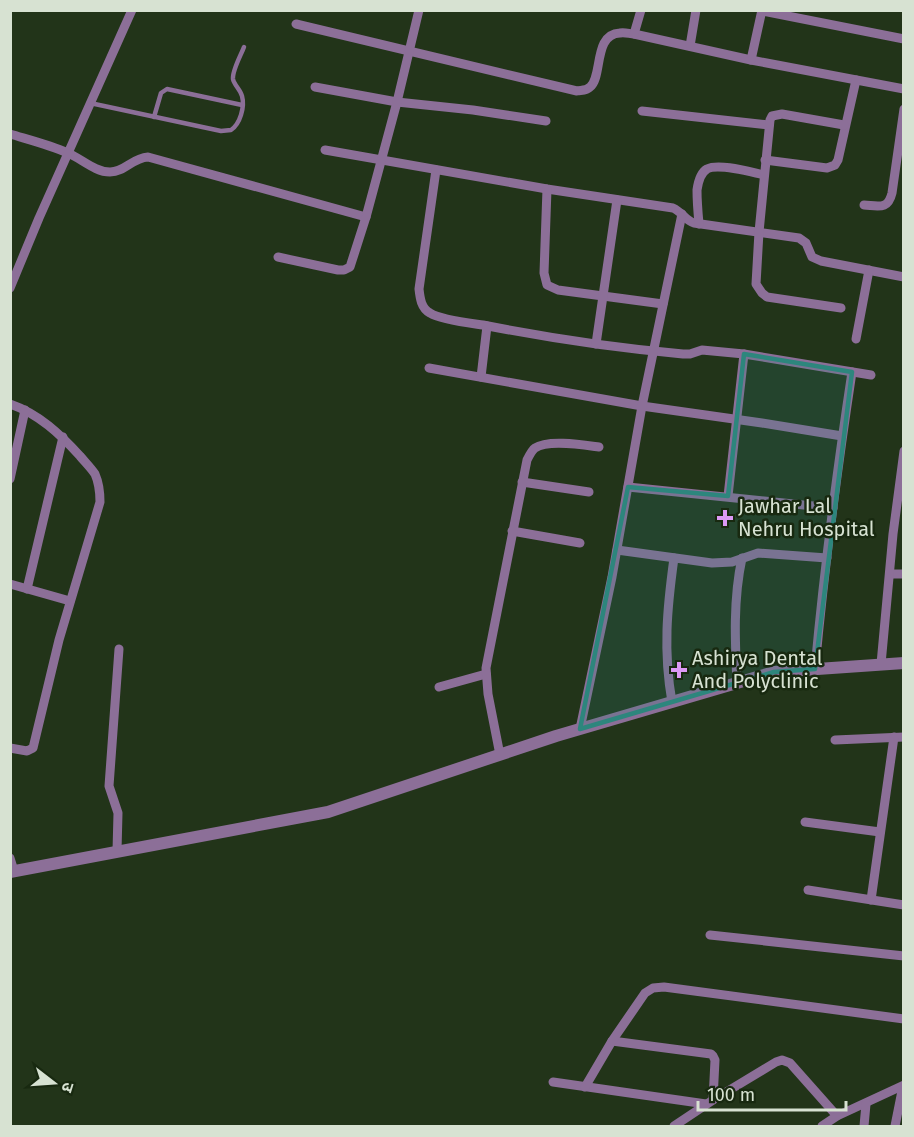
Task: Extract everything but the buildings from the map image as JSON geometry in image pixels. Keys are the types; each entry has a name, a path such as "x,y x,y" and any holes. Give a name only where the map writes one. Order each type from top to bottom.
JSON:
{"street":[{"path":"10,288 132,10"},
{"path":"278,257 338,270 347,269 352,264 397,102 419,10"},
{"path":"634,34 641,10"},
{"path":"690,46 696,10"},
{"path":"752,60 762,11 903,39"},
{"path":"296,24 577,91 590,88 594,83 605,42 610,36 619,32 903,89"},
{"path":"765,160 832,167 838,160 844,125 856,80"},
{"path":"315,87 397,102 546,121"},
{"path":"864,205 882,206 890,200 903,109"},
{"path":"642,111 769,125"},
{"path":"841,308 767,297 756,284 765,160 772,116 782,114 844,125"},
{"path":"10,134 69,153 108,172 117,172 135,160 148,157 366,217"},
{"path":"325,150 547,189 674,208 688,221 699,224 799,238 806,243 810,254 816,260 903,277"},
{"path":"699,224 697,190 703,172 720,167 764,175"},
{"path":"436,170 419,289 425,309 438,317 596,344 690,354 711,350 871,375"},
{"path":"547,189 544,273 545,280 551,288 663,304"},
{"path":"596,344 617,200"},
{"path":"580,729 617,550 642,406 682,214"},
{"path":"856,339 869,270"},
{"path":"481,377 487,326"},
{"path":"728,496 744,354"},
{"path":"429,368 642,406 842,436"},
{"path":"815,669 833,508 852,372"},
{"path":"10,404 26,410 63,436 95,474 100,491 100,501 59,640 33,748 27,751 10,748"},
{"path":"10,479 26,410"},
{"path":"27,589 63,436"},
{"path":"500,755 488,694 486,668 527,460 534,448 553,443 599,447"},
{"path":"881,664 903,451"},
{"path":"522,482 589,492"},
{"path":"628,486 833,508"},
{"path":"512,531 580,543"},
{"path":"617,550 712,563 732,562 758,553 827,558"},
{"path":"672,702 666,645 674,558"},
{"path":"737,684 735,607 737,580 742,558"},
{"path":"890,574 903,574"},
{"path":"11,587 70,601"},
{"path":"117,851 118,813 109,786 119,649"},
{"path":"10,858 12,872 328,812 580,729 774,672 903,663"},
{"path":"439,687 486,674"},
{"path":"835,740 899,737 880,832 871,900"},
{"path":"805,822 880,832"},
{"path":"808,890 903,906"},
{"path":"710,935 903,956"},
{"path":"585,1088 612,1041 645,993 657,987 903,1019"},
{"path":"612,1041 711,1054 715,1060 710,1102"},
{"path":"674,1126 776,1062 786,1061 837,1116"},
{"path":"553,1082 585,1088 710,1102"},
{"path":"822,1126 837,1116 903,1086"},
{"path":"898,1124 903,1086"},
{"path":"864,1126 866,1104"}],"lane":[{"path":"90,103 227,131 237,124 242,105 242,96 234,83 233,76 244,47"},
{"path":"154,117 161,93 166,89 242,105"}],"highlighted area":[{"path":"744,354 852,372 815,669 774,672 580,729 628,487 728,496"}],"place":[{"name":"Jawhar Lal Nehru Hospital","path":"725,518"},
{"name":"Ashirya Dental And Polyclinic","path":"679,670"}]}
